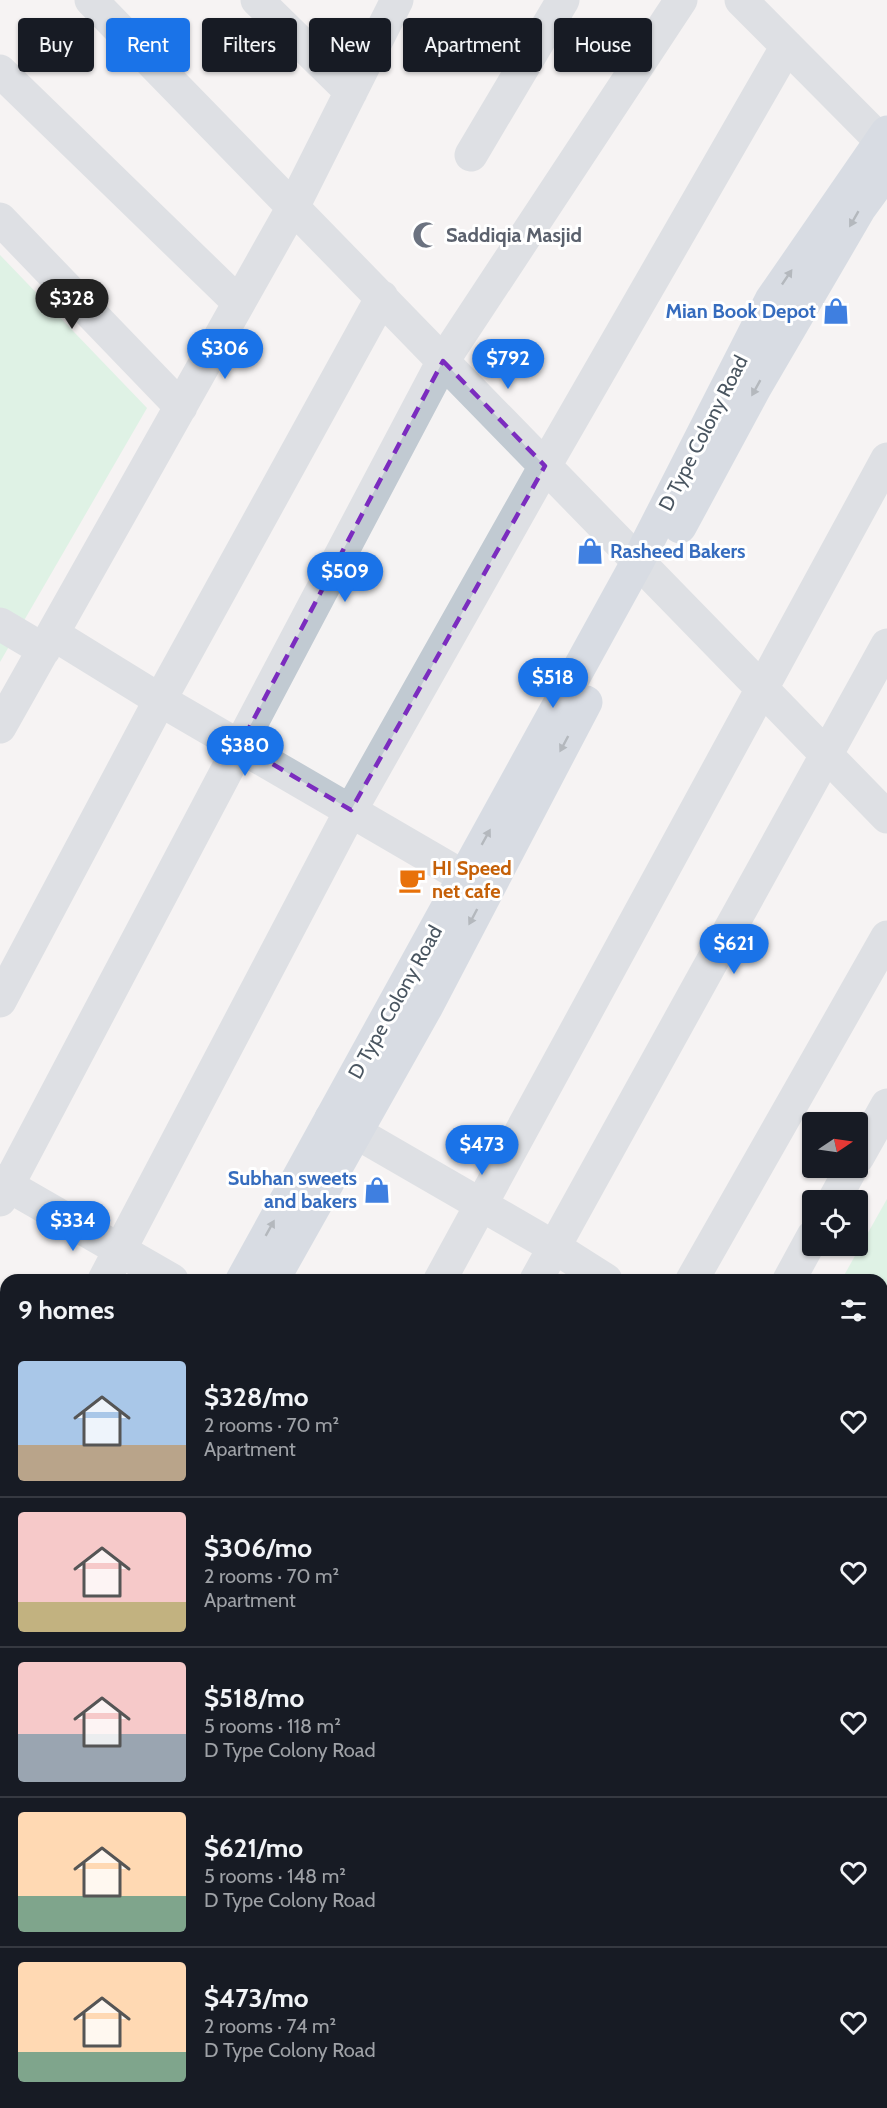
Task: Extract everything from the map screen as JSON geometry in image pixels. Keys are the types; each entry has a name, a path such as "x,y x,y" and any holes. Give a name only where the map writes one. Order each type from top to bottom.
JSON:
{"main road":[{"name":"D Type Colony Road","path":"246,1274 343,1125 426,1008 646,568 771,300 885,148"},
{"name":"D Type Colony Road","path":"276,1274 343,1125 464,877 646,568"}],"street":[{"path":"91,0 887,817"},
{"path":"257,0 351,92"},
{"path":"471,155 563,0"},
{"path":"162,1274 120,1249 3,1189 443,361 681,0"},
{"path":"741,0 885,148"},
{"path":"0,727 293,207 395,1"},
{"path":"107,1274 351,810 545,466 787,46"},
{"path":"0,71 239,303"},
{"path":"0,219 181,407"},
{"path":"0,1001 160,700 382,297"},
{"path":"443,1274 887,459"},
{"path":"0,624 48,642 160,700 464,877"},
{"path":"539,1274 887,645"},
{"path":"695,1274 887,937"},
{"path":"868,1139 887,1105"},
{"path":"343,1125 597,1274"},
{"path":"792,1274 802,1256"}],"highlighted area":[{"path":"443,361 545,466 351,810 240,745"}],"green space":[{"path":"0,255 147,408 0,662"},
{"path":"887,1199 887,1274 845,1274 855,1256 868,1256 868,1233"}],"place":[{"name":"Saddiqia Masjid","path":"426,235"},
{"name":"Mian Book Depot","path":"836,311"},
{"name":"Rasheed Bakers","path":"590,551"},
{"name":"HI Speed net cafe","path":"412,880"},
{"name":"Subhan sweets and bakers","path":"377,1190"}]}
